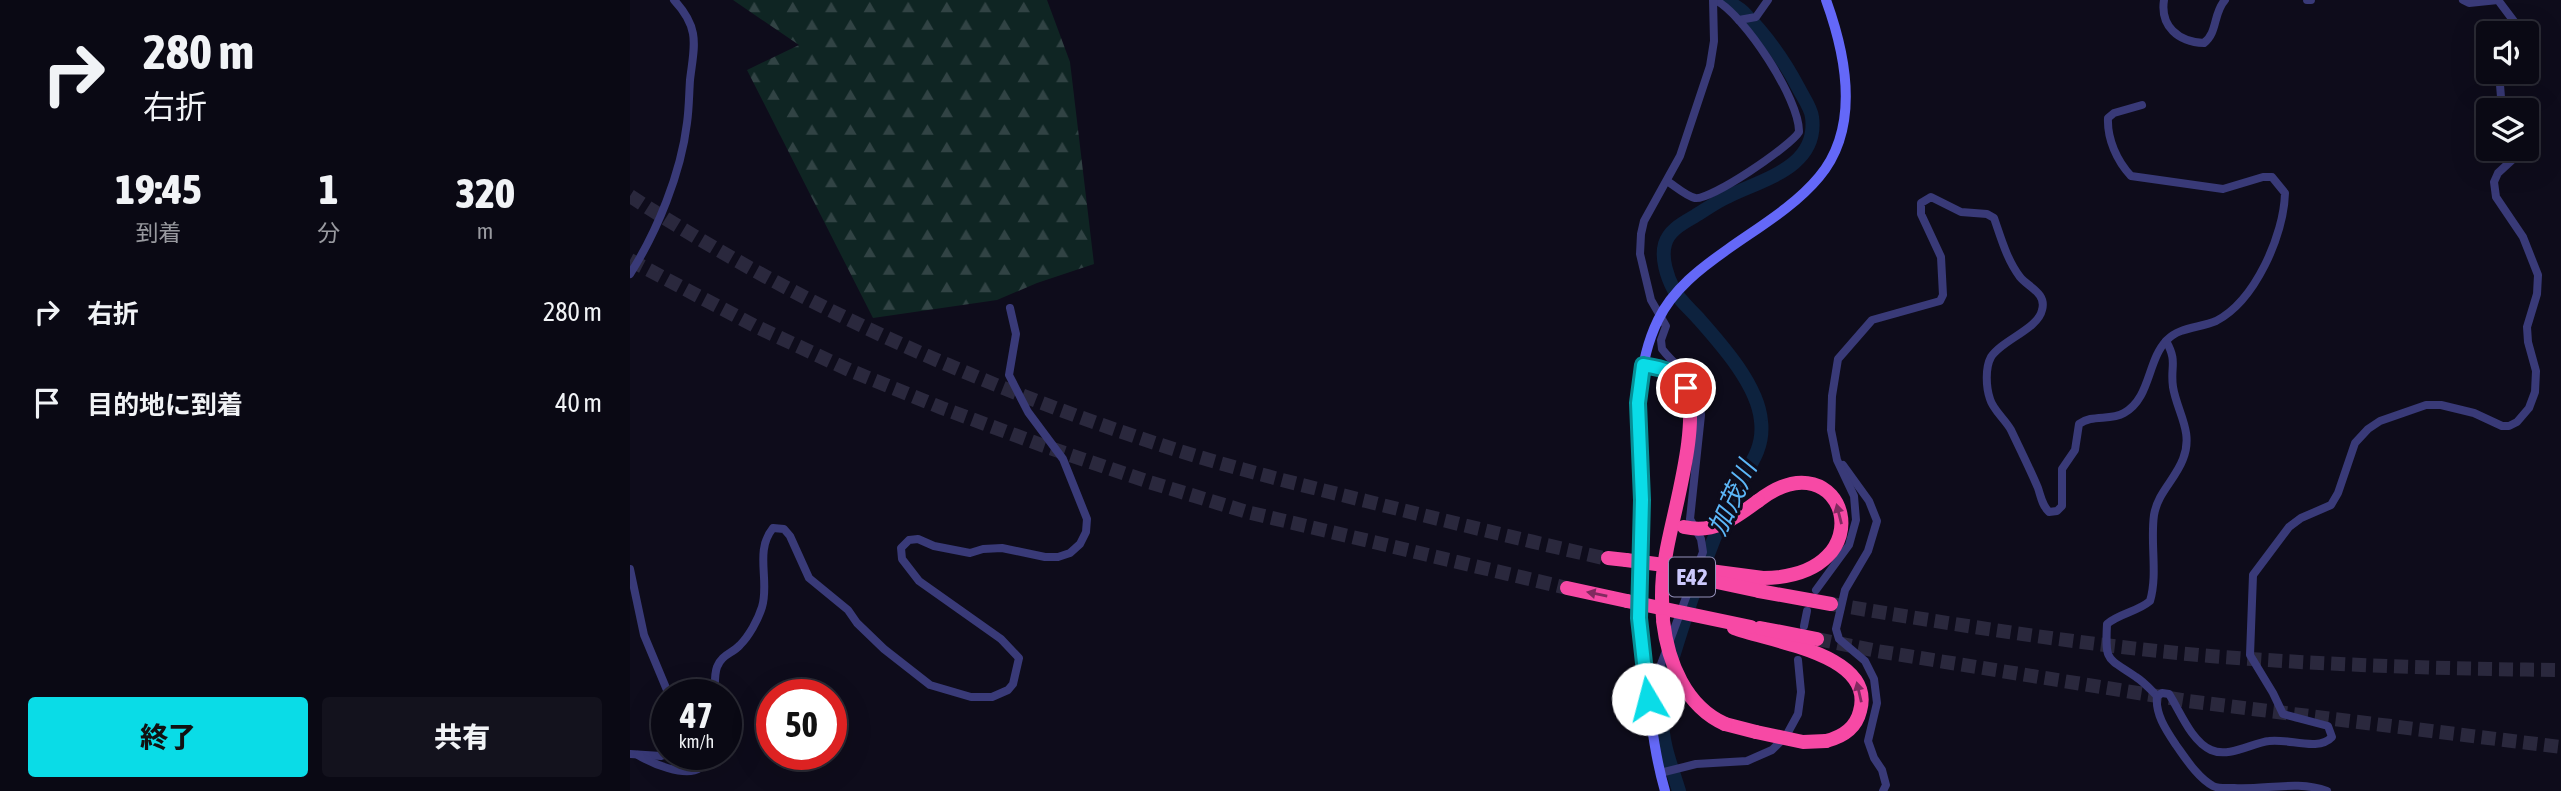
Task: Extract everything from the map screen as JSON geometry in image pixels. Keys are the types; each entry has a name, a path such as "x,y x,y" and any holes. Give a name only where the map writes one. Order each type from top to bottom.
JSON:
{"highway":[{"path":"1643,365 1665,369 1675,374 1683,383 1689,400 1688,439 1678,523 1663,577 1663,621 1670,654 1688,693 1704,712 1725,724 1756,732 1803,742 1826,741 1847,732 1859,715 1862,696 1855,678 1845,667 1832,659 1750,630"},
{"path":"1678,523 1699,530 1718,526 1783,485 1808,482 1823,488 1839,507 1842,522 1838,544 1820,564 1795,575 1761,584"},
{"name":"E42","path":"1608,558 1761,584 1831,604"},
{"name":"E42","path":"1567,588 1711,618 1750,630 1817,639"}],"main road":[{"path":"1665,791 1648,699 1639,618 1642,500 1638,403 1643,365 1659,317 1683,285 1710,261 1804,192 1819,177 1835,152 1844,120 1846,87 1838,33 1826,0"}],"street":[{"path":"630,274 669,193 683,149 695,42 691,27 674,0"},
{"path":"1667,181 1694,198 1702,197 1735,181 1786,146 1799,132 1794,106 1782,82 1739,20 1714,0"},
{"path":"1648,699 1703,546 1690,519 1701,423 1699,398 1688,375 1662,349 1661,340 1666,326 1651,300 1641,259 1640,240 1644,221 1682,151 1713,54 1714,0"},
{"path":"1739,20 1756,17 1768,0"},
{"path":"2164,0 2165,21 2182,37 2196,43 2204,43 2212,37 2217,12 2225,0"},
{"path":"2463,0 2469,3 2498,0 2514,21"},
{"path":"1816,590 1842,557 1855,528 1854,496 1835,454 1832,418 1838,359 1872,320 1934,305 1940,301 1942,295 1939,248 1921,214 1921,203 1927,198 1931,197 1961,212 1987,214 1994,218 2003,245 2017,272 2023,281 2036,289 2042,300 2042,310 2037,320 1995,352 1989,361 1987,384 1991,403 2005,420 2044,507 2049,512 2057,511 2062,506 2062,469 2075,450 2078,424 2086,418 2124,413 2141,396 2157,355 2166,341 2177,332 2219,320 2247,293 2279,233 2285,212 2286,193 2272,177 2263,177 2223,189 2130,176 2121,165 2110,138 2108,118 2114,113 2142,105"},
{"path":"2327,791 2305,787 2214,787 2199,774 2169,735 2156,708 2157,696 2162,692 2168,694 2195,737 2209,750 2231,751 2271,740 2320,744 2332,737 2328,726 2283,714 2250,655 2253,575 2289,527 2301,518 2331,505 2356,443 2368,429 2380,421 2426,405 2441,405 2509,426 2517,422 2529,408 2535,392 2536,371 2527,327 2537,294 2538,275 2523,237 2496,197 2494,182 2509,161"},
{"path":"716,679 720,661 726,654 739,648 763,604 764,541 773,528 784,529 790,536 809,578 848,610 857,623 884,649 930,685 980,698 1008,690 1013,684 1019,658 1001,639 919,581 902,559 901,548 909,540 919,539 934,546 970,553 1002,548 1045,558 1058,557 1070,553 1080,544 1086,532 1087,519 1063,459 1028,412 1009,375 1016,334 1010,308"},
{"path":"2157,696 2137,677 2113,662 2106,648 2107,624 2150,601 2154,514 2164,488 2177,473 2187,447 2187,430 2173,387 2174,360 2166,341"},
{"path":"1835,454 1870,501 1877,521 1868,551 1845,590 1836,629 1839,639 1865,661 1874,679 1877,703 1868,741 1882,770 1886,785 1883,791"},
{"path":"630,569 648,648 662,679"},
{"path":"1804,626 1807,611"},
{"path":"1662,772 1684,766 1747,761 1764,755 1779,744 1791,728 1800,706 1798,660"},
{"path":"634,755 651,763"}],"green space":[{"path":"733,0 1047,0 1070,62 1094,264 997,300 873,318 747,70 799,45"}],"waterway":[{"name":"加茂川","path":"1679,791 1662,728 1665,686 1704,564 1731,498 1757,452 1761,421 1746,379 1674,290 1665,267 1665,244 1673,231 1686,221 1723,199 1784,170 1806,149 1812,134 1810,110 1793,78 1766,38 1743,12 1725,0"}],"tunnel":[{"path":"630,196 693,235 821,306 954,368 1091,421 1263,475 1608,559"},
{"path":"630,260 755,326 849,370 1044,446 1247,512 1567,588"},
{"path":"1831,604 2067,640 2210,656 2386,666 2561,670"},
{"path":"1817,639 2188,701 2561,747"}],"route":[{"path":"1648,699 1639,618 1642,500 1638,403 1643,365 1670,371 1680,378 1686,388"}]}
